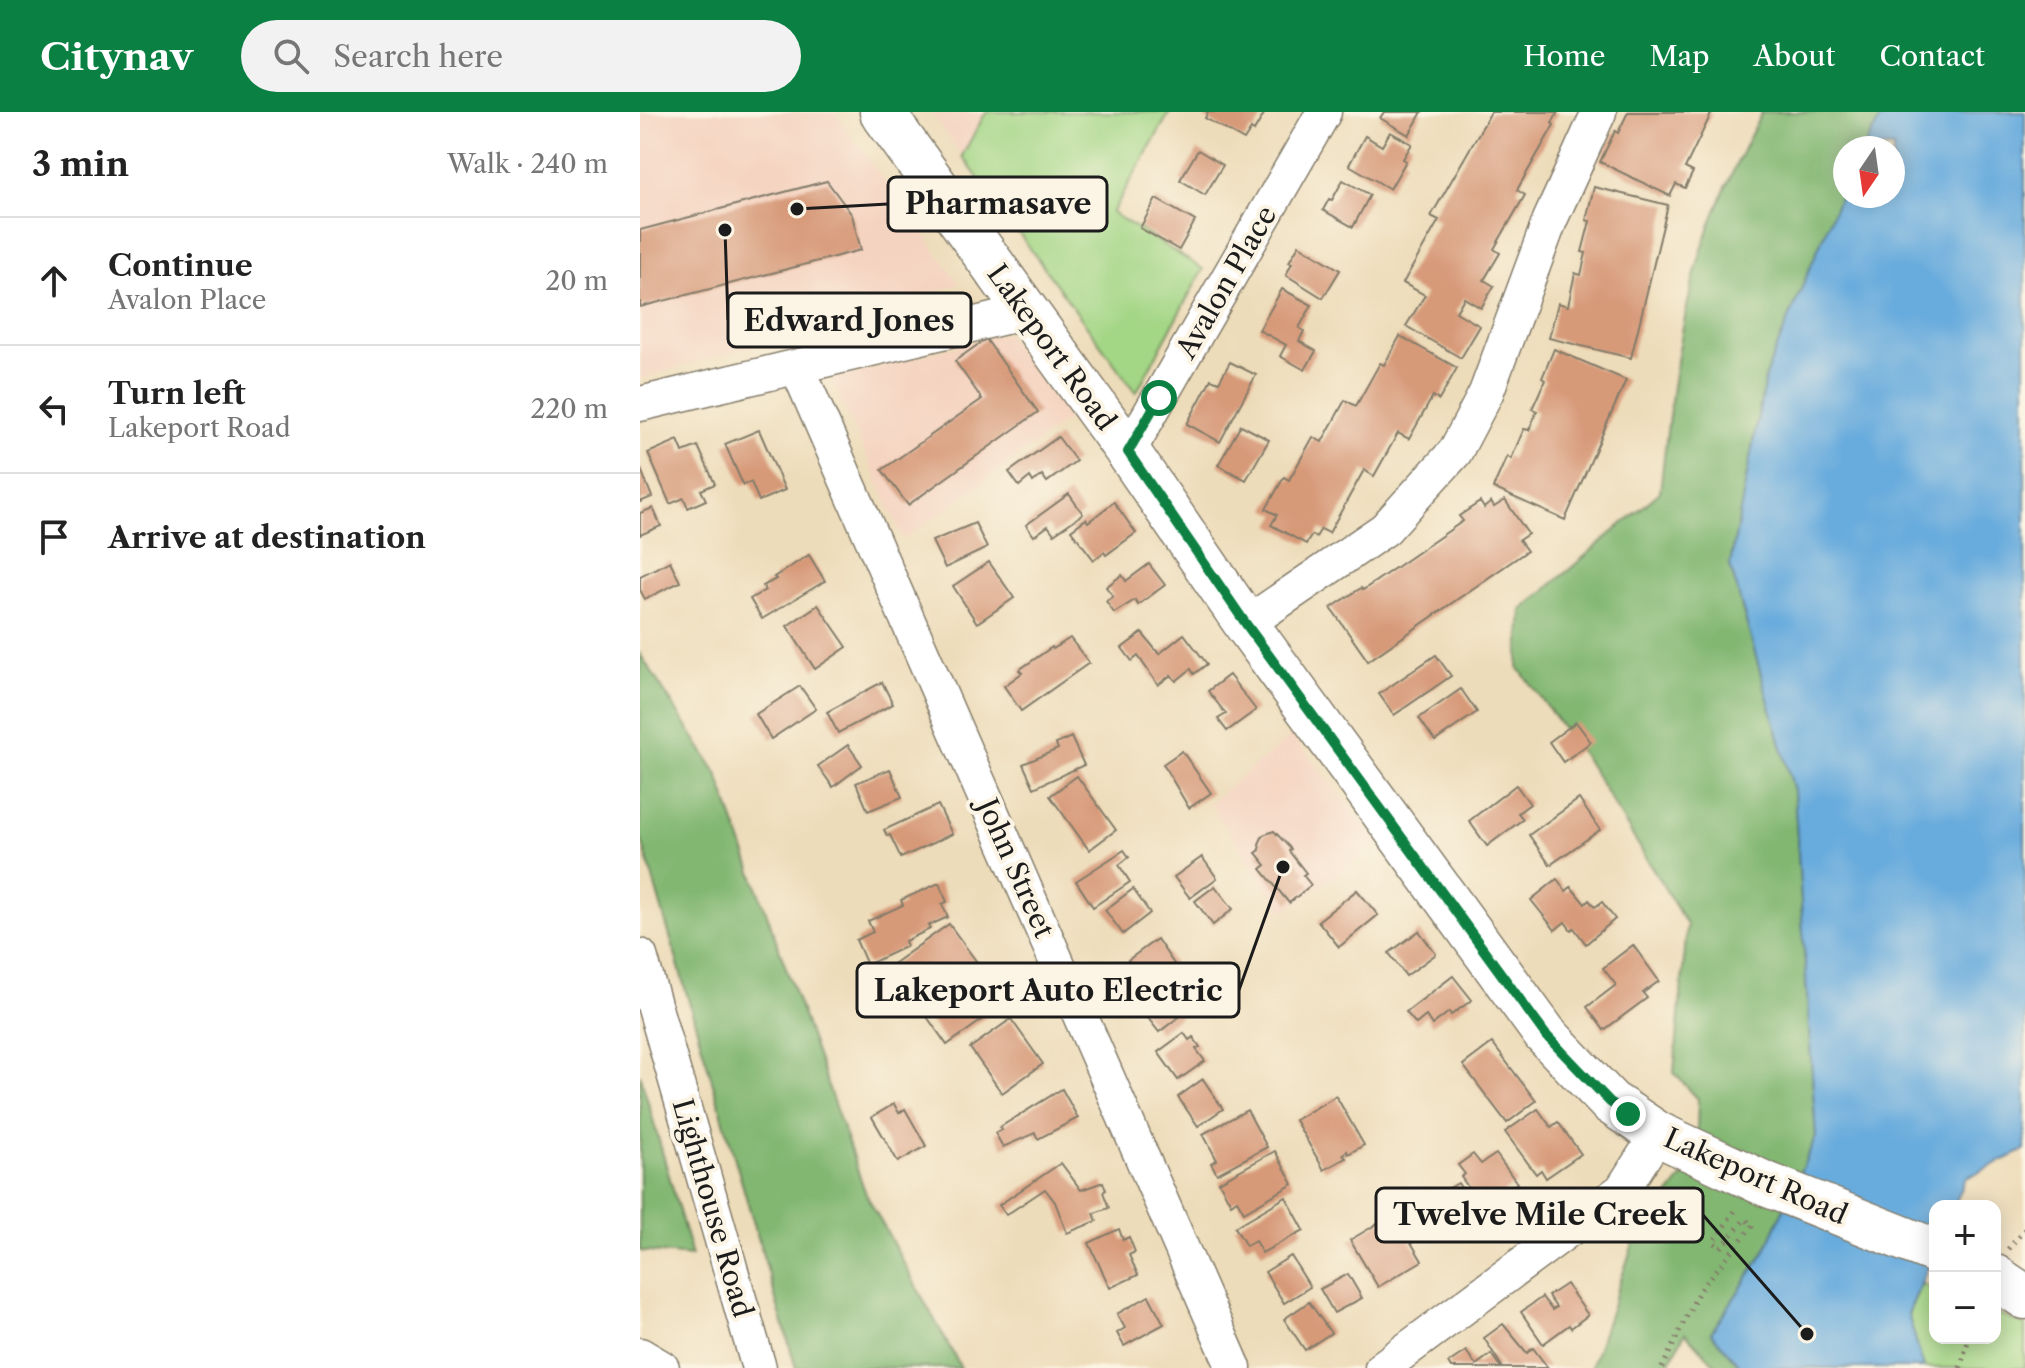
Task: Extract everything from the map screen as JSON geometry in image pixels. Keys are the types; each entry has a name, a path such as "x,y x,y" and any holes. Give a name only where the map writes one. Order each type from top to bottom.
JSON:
{"main road":[{"name":"Lakeport Road","path":"882,112 1128,452 1246,624 1545,1034 1610,1102 1658,1134 1761,1182 1929,1249"},
{"path":"2001,1281 2025,1297"}],"street":[{"name":"Avalon Place","path":"1128,452 1324,112"},
{"path":"1246,624 1385,529 1455,452 1486,393 1550,220 1599,112"},
{"path":"640,404 798,369 1026,312"},
{"name":"John Street","path":"798,369 1234,1368"},
{"name":"Lighthouse Road","path":"640,956 759,1368"},
{"path":"1382,1368 1622,1190 1658,1134"},
{"path":"640,1355 662,1368"}],"path":[{"path":"1662,1368 1698,1293 1753,1225 1745,1219 1721,1248 1713,1242 1735,1211 1723,1204"},
{"path":"1960,1368 1967,1344"}],"shaded area":[{"path":"640,112 834,112 960,284 640,379"},
{"path":"930,112 986,112 962,156"},
{"path":"1005,333 1069,418 904,540 832,380"},
{"path":"1292,735 1379,844 1284,912 1209,803"}],"green space":[{"path":"986,112 1170,112 1112,213 1203,269 1136,393 962,156"},
{"path":"1762,112 1884,112 1871,136 1833,136 1835,208 1766,374 1730,565 1794,790 1816,1137 1764,1253 1711,1333 1742,1368 1719,1368 1685,1333 1667,1368 1591,1368 1635,1238 1696,1160 1698,1099 1674,1073 1687,925 1587,761 1518,667 1522,610 1660,492 1669,412 1687,307 1706,237"},
{"path":"640,654 717,773 866,1194 961,1368 796,1368 640,834"},
{"path":"640,1074 692,1256 640,1251"},
{"path":"1921,1284 1929,1287 1929,1344 2001,1344 2001,1315 2025,1325 2025,1368 1924,1368 1908,1314"}],"water":[{"path":"1884,112 2025,112 2025,1150 1966,1178 1957,1200 1929,1200 1929,1265 1908,1314 1924,1368 1742,1368 1711,1333 1764,1253 1816,1137 1794,790 1730,565 1766,374 1835,208 1905,208 1905,136 1871,136"}],"building":[{"path":"1208,112 1264,114 1254,131 1251,129 1244,140 1205,118"},
{"path":"1384,112 1422,112 1409,135 1380,118"},
{"path":"1491,112 1558,112 1552,123 1554,125 1517,190 1525,195 1494,249 1500,253 1484,280 1494,286 1481,308 1464,298 1456,312 1480,326 1461,358 1406,326 1425,295 1403,283 1439,220 1431,216"},
{"path":"1628,112 1712,112 1685,168 1693,172 1685,188 1676,184 1670,196 1600,162"},
{"path":"1390,132 1412,144 1390,189 1349,165 1365,136 1382,146"},
{"path":"1198,150 1223,165 1205,195 1180,180"},
{"path":"1343,180 1370,195 1353,227 1323,210"},
{"path":"827,181 852,215 861,250 640,307 640,230"},
{"path":"1594,187 1668,205 1631,358 1549,338 1558,303 1568,306 1575,273 1581,275 1586,253 1582,252 1590,221 1586,220"},
{"path":"1156,199 1195,221 1179,250 1140,228"},
{"path":"1299,245 1340,270 1323,298 1286,275 1292,263 1289,262"},
{"path":"1282,289 1312,305 1299,328 1304,331 1299,341 1316,351 1305,370 1280,356 1286,345 1259,330"},
{"path":"1400,336 1457,368 1439,400 1433,396 1409,439 1398,433 1374,476 1364,470 1329,533 1321,529 1306,544 1271,525 1277,515 1266,509 1284,477 1289,480 1313,437 1322,442 1345,400 1356,406 1380,363 1384,365"},
{"path":"986,339 1038,412 908,505 882,470 982,399 955,361"},
{"path":"1554,349 1626,380 1565,520 1493,488 1507,456 1511,459 1524,429 1529,430 1537,411 1532,409"},
{"path":"1230,362 1256,375 1220,442 1187,424 1211,379 1219,382"},
{"path":"1241,425 1269,440 1246,480 1218,465"},
{"path":"759,430 785,490 759,501 751,482 743,485 725,444"},
{"path":"1058,437 1076,461 1047,482 1042,475 1033,482 1030,477 1019,486 1009,472"},
{"path":"678,440 683,452 698,446 715,484 701,490 706,500 688,508 684,498 670,504 648,453"},
{"path":"640,467 652,497 640,502"},
{"path":"1069,494 1083,514 1054,534 1048,526 1034,536 1026,525"},
{"path":"1505,500 1528,534 1519,540 1527,551 1368,661 1331,608 1361,588 1363,590 1463,521 1459,516 1480,502 1484,508 1491,502 1494,507"},
{"path":"1114,502 1136,533 1094,560 1071,530 1086,519 1088,522"},
{"path":"653,508 661,526 640,535 640,513"},
{"path":"975,523 987,548 945,568 932,541"},
{"path":"809,555 825,581 762,619 750,599 765,590 763,586 776,579 774,577"},
{"path":"670,561 680,582 645,599 640,590 640,576"},
{"path":"989,562 1014,598 977,623 953,586"},
{"path":"1149,564 1165,585 1138,605 1135,600 1114,613 1106,601 1113,596 1106,587 1122,575 1126,581"},
{"path":"818,605 847,647 815,669 787,626"},
{"path":"1142,633 1159,654 1184,634 1207,664 1194,674 1191,669 1176,681 1171,675 1158,685 1138,656 1132,661 1122,648"},
{"path":"1070,638 1089,663 1021,711 1004,686 1022,673 1019,670"},
{"path":"1436,655 1451,676 1394,715 1379,694"},
{"path":"1229,675 1256,710 1227,731 1218,719 1226,714 1208,691"},
{"path":"882,682 893,704 838,733 827,712"},
{"path":"800,686 816,709 771,739 756,714"},
{"path":"1461,689 1477,712 1435,741 1419,718"},
{"path":"1576,722 1591,742 1563,762 1549,742"},
{"path":"1071,737 1084,765 1034,788 1023,764 1058,749 1056,744"},
{"path":"848,745 862,765 833,787 818,766"},
{"path":"1182,751 1211,793 1189,808 1163,764"},
{"path":"890,769 902,797 868,811 856,783"},
{"path":"1077,776 1116,830 1089,850 1050,796"},
{"path":"1516,785 1530,804 1518,813 1523,819 1487,846 1469,821"},
{"path":"1579,799 1600,830 1550,865 1529,835"},
{"path":"938,805 952,834 901,858 890,835 887,836 884,830"},
{"path":"1274,831 1291,849 1289,851 1311,885 1289,903 1261,869 1266,865 1256,853 1260,850 1263,835"},
{"path":"1124,850 1129,857 1119,865 1130,882 1093,907 1076,881"},
{"path":"1202,857 1217,878 1190,898 1174,877"},
{"path":"1557,879 1566,891 1571,887 1585,904 1589,900 1595,907 1602,902 1615,919 1586,944 1565,922 1555,930 1531,900"},
{"path":"939,883 947,902 942,904 948,917 905,941 907,946 867,965 856,940 873,932 868,921 903,905 901,900"},
{"path":"1215,886 1233,909 1213,925 1195,901"},
{"path":"1133,889 1150,913 1123,934 1105,910"},
{"path":"1357,890 1378,915 1339,947 1318,921"},
{"path":"949,924 979,965 919,1007 890,966"},
{"path":"1419,931 1436,954 1406,976 1389,953"},
{"path":"1157,939 1174,964 1144,984 1128,960"},
{"path":"1633,945 1659,981 1643,993 1647,998 1604,1030 1587,1007 1616,985 1603,968"},
{"path":"1193,973 1209,994 1159,1032 1141,1009 1147,1005 1140,995 1164,977 1172,988"},
{"path":"980,974 984,979 986,977 1003,1005 947,1045 925,1014"},
{"path":"1453,976 1472,1000 1432,1025 1426,1016 1416,1024 1406,1012"},
{"path":"1011,1019 1043,1064 1002,1093 970,1048"},
{"path":"1184,1033 1189,1040 1193,1037 1200,1047 1196,1049 1205,1061 1178,1080 1158,1052"},
{"path":"1492,1043 1536,1101 1507,1123 1463,1065"},
{"path":"1203,1079 1223,1109 1198,1126 1178,1097"},
{"path":"1062,1089 1078,1118 1038,1139 1035,1133 1003,1147 995,1133 1002,1130 1000,1127"},
{"path":"1336,1096 1364,1145 1348,1154 1347,1151 1343,1154 1346,1158 1324,1170 1295,1120"},
{"path":"894,1104 899,1113 905,1109 926,1146 898,1162 872,1117"},
{"path":"1538,1109 1551,1127 1558,1122 1581,1154 1546,1178 1541,1170 1536,1174 1505,1132"},
{"path":"1247,1110 1267,1147 1217,1174 1211,1163 1217,1160 1203,1134"},
{"path":"1275,1151 1293,1184 1244,1212 1237,1200 1231,1204 1219,1182"},
{"path":"1473,1154 1481,1164 1496,1154 1517,1183 1483,1208 1461,1177 1465,1174 1458,1165"},
{"path":"1061,1163 1081,1190 1103,1182 1109,1208 1094,1213 1097,1221 1067,1233 1055,1202 1045,1189 1006,1215 999,1205"},
{"path":"1458,1183 1478,1216 1438,1239 1419,1206"},
{"path":"1286,1197 1304,1230 1262,1253 1255,1241 1246,1246 1235,1227"},
{"path":"1394,1214 1422,1261 1378,1287 1350,1240"},
{"path":"1119,1229 1123,1240 1129,1237 1135,1252 1129,1255 1138,1275 1110,1288 1089,1243"},
{"path":"1291,1256 1310,1287 1284,1303 1265,1272"},
{"path":"1348,1274 1362,1298 1334,1313 1320,1289"},
{"path":"1566,1284 1588,1315 1543,1344 1521,1312 1542,1297 1552,1310 1556,1307 1548,1296"},
{"path":"1149,1296 1164,1324 1124,1346 1117,1333 1125,1328 1117,1314"},
{"path":"1309,1302 1331,1333 1305,1350 1284,1319"},
{"path":"1503,1324 1527,1353 1533,1348 1548,1368 1503,1368 1484,1338"},
{"path":"1466,1351 1476,1365 1491,1354 1501,1368 1451,1368 1448,1363"}],"place":[{"name":"Pharmasave","path":"797,209"},
{"name":"Edward Jones","path":"725,230"},
{"name":"Lakeport Auto Electric","path":"1283,867"},
{"name":"Twelve Mile Creek","path":"1807,1334"}],"route":[{"path":"1159,398 1128,452 1246,624 1545,1034 1610,1102 1628,1114"}]}
